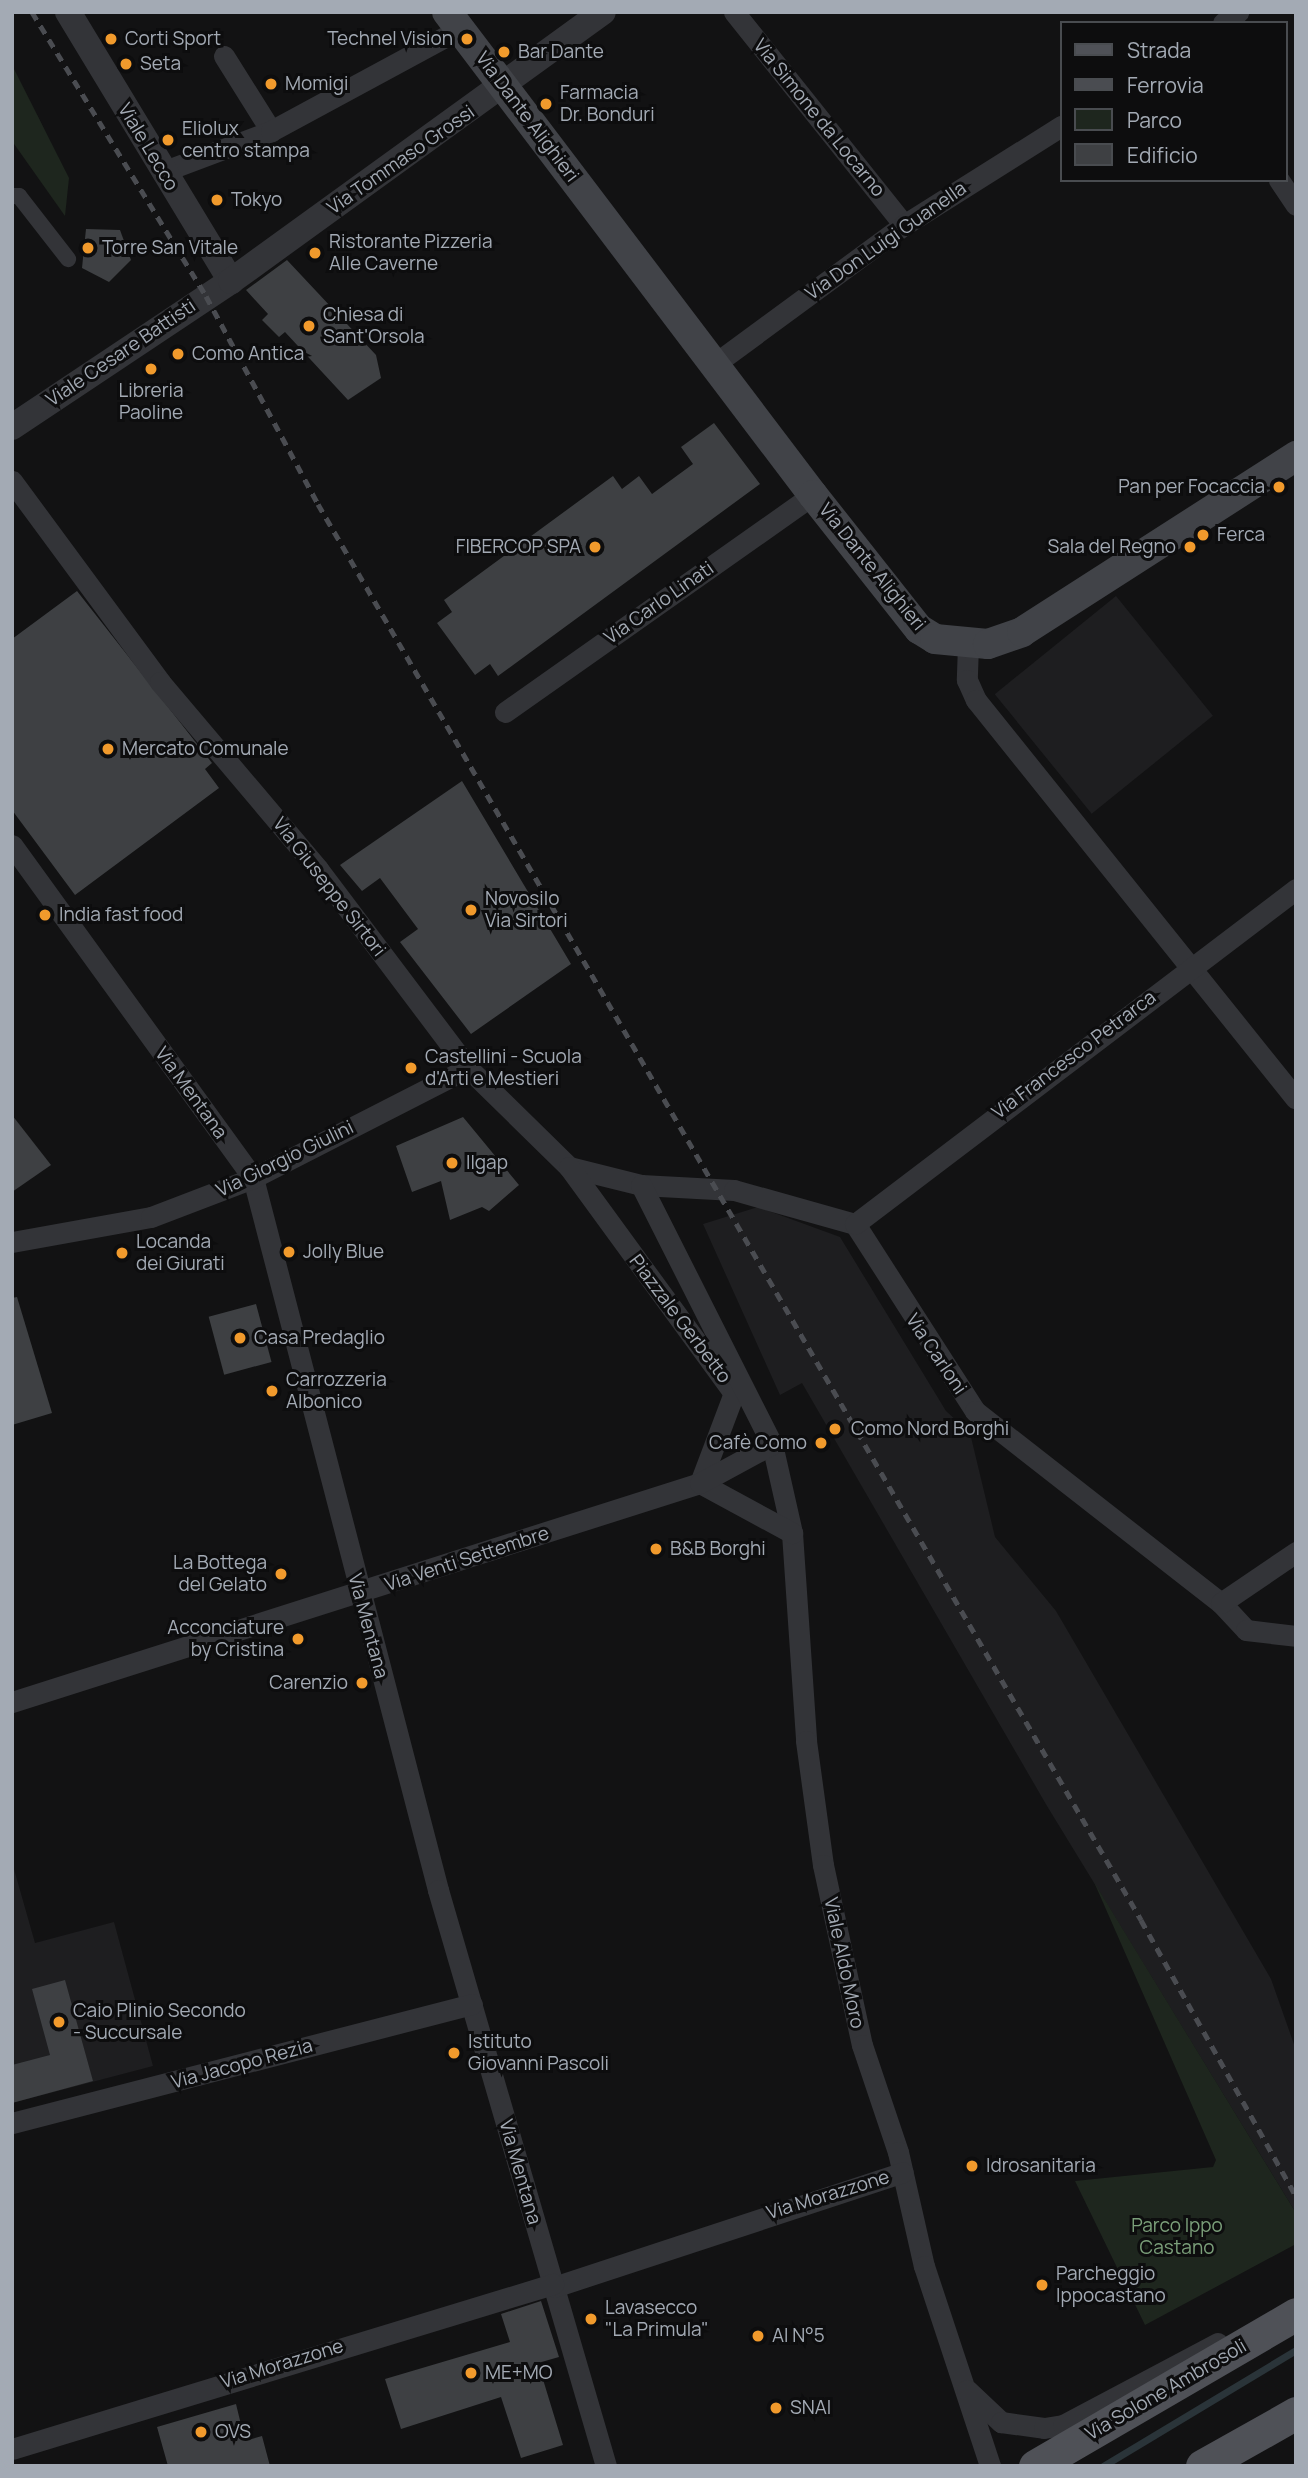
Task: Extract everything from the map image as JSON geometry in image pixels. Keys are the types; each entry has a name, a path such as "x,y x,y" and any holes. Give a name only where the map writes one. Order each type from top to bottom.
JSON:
{"main road":[{"name":"Via Dante Alighieri","path":"453,21 716,363 813,495 919,629 942,641 968,645"},
{"path":"968,645 1022,632 1295,456"},
{"name":"Via Solone Ambrosoli","path":"1035,2466 1296,2314"},
{"path":"1202,2466 1296,2413"}],"street":[{"name":"Viale Lecco","path":"68,12 162,172 231,281"},
{"name":"Via Tommaso Grossi","path":"231,281 504,88 603,12"},
{"name":"Via Simone da Locarno","path":"734,12 904,225"},
{"path":"162,172 271,131 422,48 453,21"},
{"path":"224,56 271,131"},
{"name":"Via Don Luigi Guanella","path":"716,363 904,225 1060,127"},
{"path":"1280,182 1296,205"},
{"path":"12,196 19,196 68,259"},
{"name":"Viale Cesare Battisti","path":"12,427 231,281"},
{"name":"Via Giuseppe Sirtori","path":"12,481 160,682 318,869 468,1068 569,1167"},
{"name":"Via Carlo Linati","path":"505,712 813,495"},
{"path":"968,645 967,680 976,700 1296,1099"},
{"name":"Via Mentana","path":"12,845 253,1178 360,1594 472,2004 606,2466"},
{"name":"Via Francesco Petrarca","path":"855,1224 1296,889"},
{"name":"Via Giorgio Giulini","path":"12,1242 151,1217 253,1178 468,1068"},
{"path":"569,1167 642,1185 712,1187 855,1224"},
{"name":"Piazzale Gerbetto","path":"569,1167 734,1393 700,1483"},
{"name":"Piazzale Gerbetto","path":"642,1185 772,1444 792,1533"},
{"name":"Via Carloni","path":"855,1224 975,1411 1221,1603 1246,1630 1296,1636"},
{"path":"700,1483 772,1444"},
{"path":"700,1483 792,1533"},
{"name":"Via Venti Settembre","path":"12,1702 360,1594 700,1483"},
{"name":"Viale Aldo Moro","path":"792,1533 806,1741 823,1865 862,2045 903,2172 924,2266 990,2466"},
{"path":"1221,1603 1296,1552"},
{"name":"Via Jacopo Rezia","path":"12,2123 472,2004"},
{"name":"Via Morazzone","path":"12,2449 553,2286 903,2172"},
{"name":"Viale Aldo Moro","path":"961,2382 1001,2422 1044,2428 1063,2425 1214,2344 1248,2342"}],"shaded area":[{"path":"1116,596 1213,716 1092,814 995,694"},
{"path":"758,1207 840,1237 946,1411 970,1433 995,1537 1056,1611 1271,1979 1296,2050 1296,2213 1047,1806 802,1383 780,1395 703,1224"},
{"path":"12,1862 35,1943 114,1922 153,2066 12,2103"}],"green space":[{"path":"12,65 69,178 65,216 12,141"},
{"name":"Parco Ippo Castano","path":"1094,1882 1296,2213 1296,2244 1145,2325 1075,2181 1213,2167 1216,2160"}],"building":[{"path":"86,229 120,230 131,260 109,282 82,268"},
{"name":"Chiesa di Sant'Orsola","path":"287,260 376,355 381,378 348,400 285,332 279,337 262,320 268,314 246,290"},
{"name":"FIBERCOP SPA","path":"714,423 760,484 498,676 490,664 475,675 437,623 452,612 444,600 613,476 622,489 639,476 652,494 693,464 681,447"},
{"name":"Mercato Comunale","path":"77,591 212,763 205,769 219,788 75,895 12,810 12,639"},
{"name":"Novosilo Via Sirtori","path":"462,781 571,964 471,1034 400,942 418,929 380,878 362,891 340,865"},
{"path":"12,1115 51,1165 12,1192"},
{"name":"Ilgap","path":"463,1117 519,1185 489,1211 482,1207 450,1220 441,1181 412,1192 396,1146"},
{"path":"17,1297 52,1413 12,1425 12,1298"},
{"name":"Casa Predaglio","path":"256,1304 272,1362 224,1375 209,1317"},
{"name":"Caio Plinio Secondo - Succursale","path":"65,1980 93,2081 12,2103 12,2065 50,2055 32,1989"},
{"name":"ME+MO","path":"541,2301 559,2357 538,2363 563,2445 521,2458 501,2397 401,2429 385,2379 510,2342 501,2314"},
{"name":"OVS","path":"236,2404 245,2441 262,2436 270,2466 168,2466 157,2427"}],"waterway":[{"path":"1103,2466 1296,2350"}],"railway":[{"path":"32,12 206,296 318,504 1141,1920 1296,2196"}],"place":[{"name":"Corti Sport","path":"111,39"},
{"name":"Technel Vision","path":"467,39"},
{"name":"Bar Dante","path":"504,52"},
{"name":"Seta","path":"126,64"},
{"name":"Momigi","path":"271,84"},
{"name":"Farmacia Dr. Bonduri","path":"546,104"},
{"name":"Eliolux centro stampa","path":"168,140"},
{"name":"Tokyo","path":"217,200"},
{"name":"Torre San Vitale","path":"88,248"},
{"name":"Ristorante Pizzeria Alle Caverne","path":"315,253"},
{"name":"Chiesa di Sant'Orsola","path":"309,326"},
{"name":"Como Antica","path":"178,354"},
{"name":"Libreria Paoline","path":"151,369"},
{"name":"Pan per Focaccia","path":"1279,487"},
{"name":"Ferca","path":"1203,535"},
{"name":"FIBERCOP SPA","path":"595,547"},
{"name":"Sala del Regno","path":"1190,547"},
{"name":"Mercato Comunale","path":"108,749"},
{"name":"Novosilo Via Sirtori","path":"471,910"},
{"name":"India fast food","path":"45,915"},
{"name":"Castellini - Scuola d'Arti e Mestieri","path":"411,1068"},
{"name":"Ilgap","path":"452,1163"},
{"name":"Jolly Blue","path":"289,1252"},
{"name":"Locanda dei Giurati","path":"122,1253"},
{"name":"Casa Predaglio","path":"240,1338"},
{"name":"Carrozzeria Albonico","path":"272,1391"},
{"name":"Como Nord Borghi","path":"835,1429"},
{"name":"Cafè Como","path":"821,1443"},
{"name":"B&B Borghi","path":"656,1549"},
{"name":"La Bottega del Gelato","path":"281,1574"},
{"name":"Acconciature by Cristina","path":"298,1639"},
{"name":"Carenzio","path":"362,1683"},
{"name":"Caio Plinio Secondo - Succursale","path":"59,2022"},
{"name":"Istituto Giovanni Pascoli","path":"454,2053"},
{"name":"Idrosanitaria","path":"972,2166"},
{"name":"Parcheggio Ippocastano","path":"1042,2285"},
{"name":"Lavasecco \"La Primula\"","path":"591,2319"},
{"name":"Al N°5","path":"758,2336"},
{"name":"ME+MO","path":"471,2373"},
{"name":"SNAI","path":"776,2408"},
{"name":"OVS","path":"201,2432"}]}
